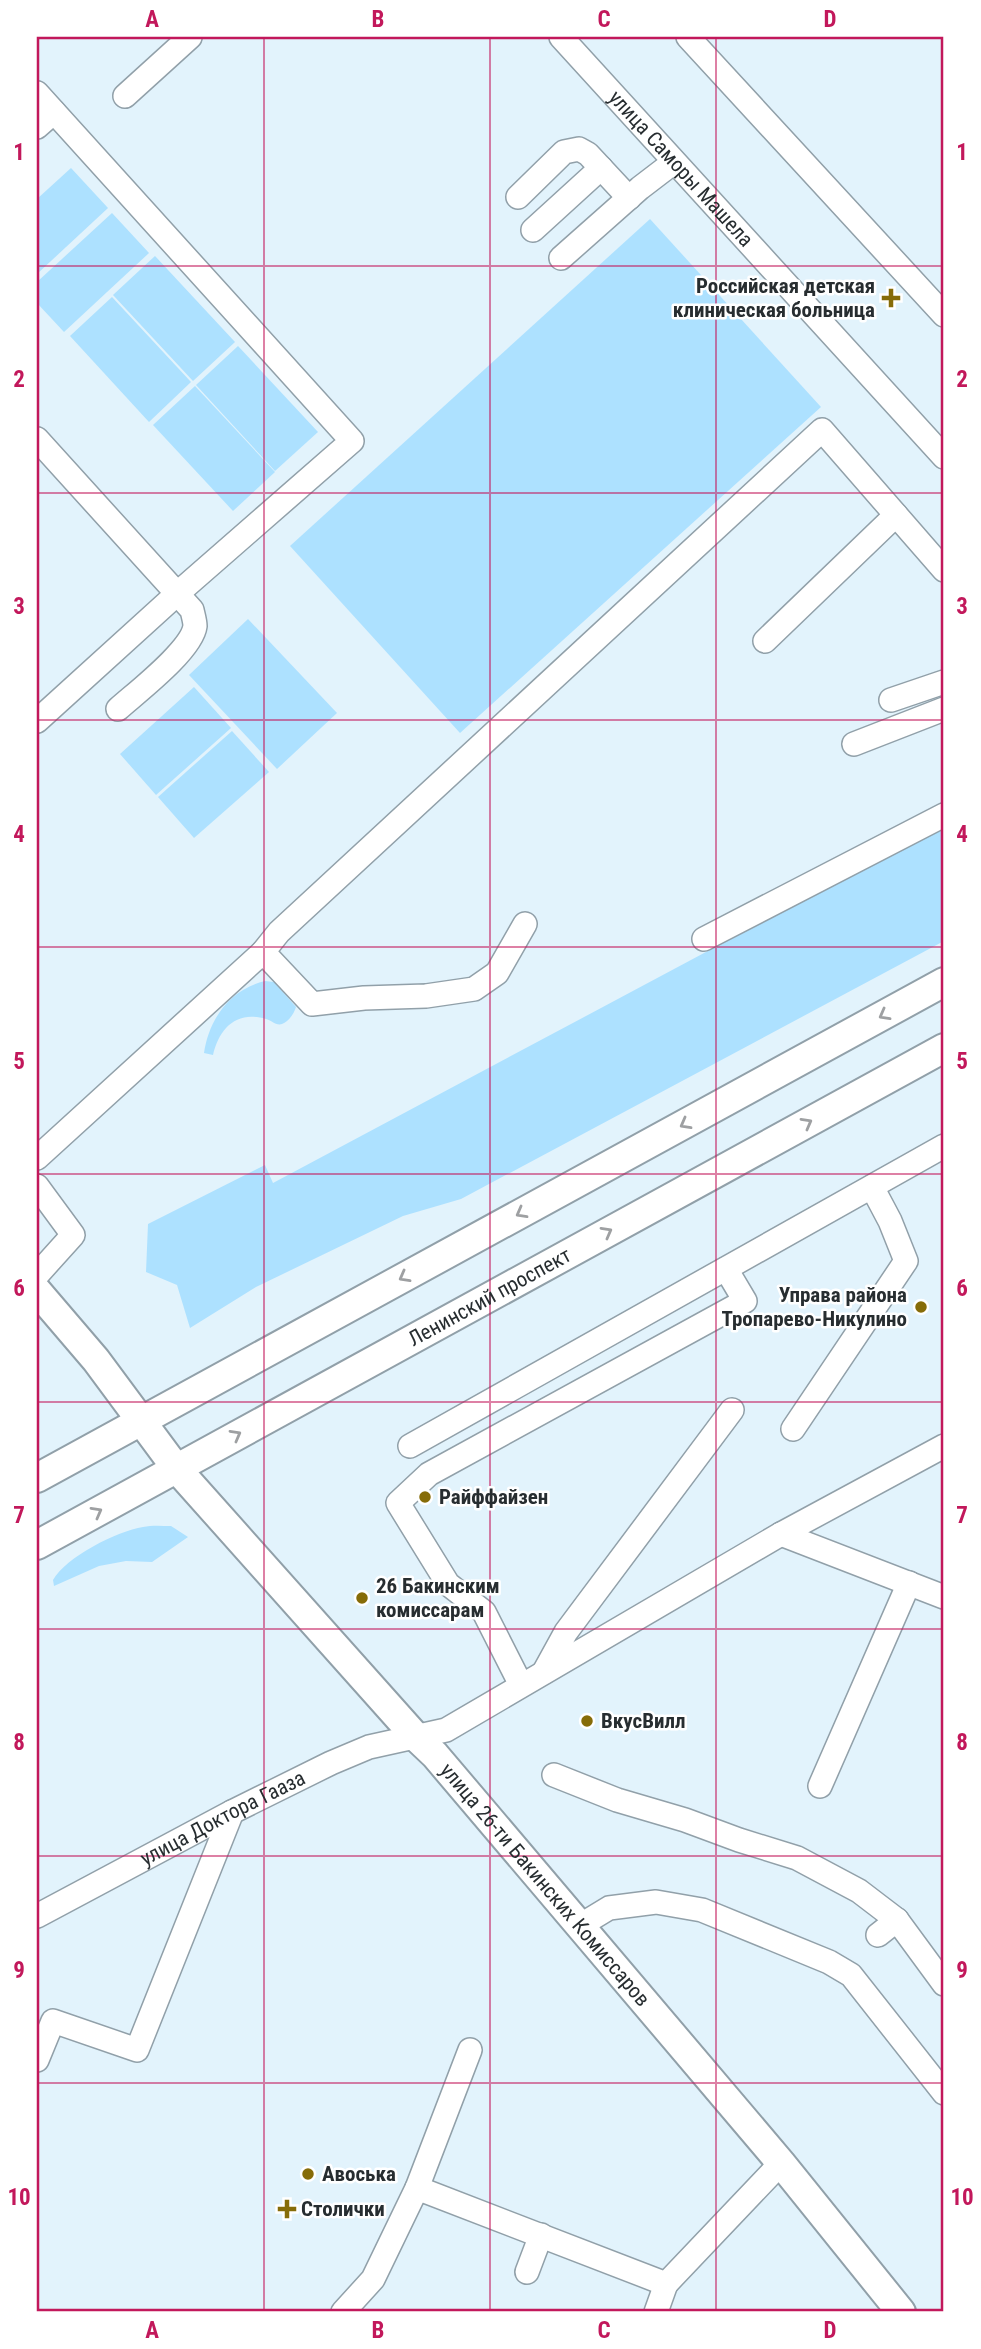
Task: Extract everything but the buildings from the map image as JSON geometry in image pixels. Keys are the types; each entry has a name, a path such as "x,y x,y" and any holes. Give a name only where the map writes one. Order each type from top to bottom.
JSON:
{"main road":[{"path":"37,1478 944,982"},
{"name":"Ленинский проспект","path":"37,1545 944,1048"},
{"name":"улица 26-ти Бакинских Комиссаров","path":"37,1291 96,1360 176,1468 435,1755 781,2163 901,2312"}],"street":[{"path":"125,96 190,37"},
{"name":"улица Саморы Машела","path":"561,37 944,457"},
{"path":"688,37 944,315"},
{"path":"37,93 45,120 352,441 37,721"},
{"path":"518,197 564,152 579,149 588,154 629,198"},
{"path":"561,258 674,162"},
{"path":"533,230 601,168"},
{"path":"37,1158 263,952 279,932 822,430 944,570"},
{"path":"37,439 192,610 195,624 191,638 182,650 118,709"},
{"path":"765,641 896,515"},
{"path":"891,699 944,681"},
{"path":"854,744 944,709"},
{"path":"704,939 944,815"},
{"path":"263,952 312,1004 426,996 474,989 497,974 525,924"},
{"path":"410,1446 944,1146"},
{"path":"37,1186 73,1235 37,1275"},
{"path":"793,1429 906,1261 890,1221 872,1187"},
{"path":"522,1685 484,1612 448,1584 398,1503 429,1474 745,1301 726,1269"},
{"path":"543,1673 566,1632 732,1410"},
{"name":"улица Доктора Гааза","path":"37,1916 232,1812 369,1747 445,1731 781,1534 944,1446"},
{"path":"781,1534 944,1597"},
{"path":"821,1786 909,1583"},
{"path":"554,1775 617,1800 797,1858 859,1891 897,1920 944,1984"},
{"path":"37,2060 45,2016 137,2050 232,1812"},
{"path":"580,1925 609,1908 656,1902 702,1910 829,1962 851,1975 944,2093"},
{"path":"878,1935 897,1920"},
{"path":"343,2312 373,2279 417,2188 470,2050"},
{"path":"656,2312 666,2284 781,2163"},
{"path":"417,2188 666,2284"},
{"path":"527,2272 541,2235"}],"shaded area":[{"path":"71,168 108,208 37,274 37,199"},
{"path":"112,213 149,253 64,332 37,303 37,282"},
{"path":"650,219 821,407 460,733 290,546"},
{"path":"155,256 235,342 193,381 113,295"},
{"path":"112,297 191,382 149,422 70,336"},
{"path":"238,346 318,432 275,471 196,385"},
{"path":"195,386 275,472 233,511 153,425"},
{"path":"248,619 337,713 277,769 189,675"},
{"path":"194,687 231,728 156,795 120,754"},
{"path":"232,731 269,772 194,838 158,797"},
{"path":"944,825 944,941 461,1199 403,1216 256,1287 190,1328 177,1285 146,1272 148,1224 265,1165 273,1183"},
{"path":"265,981 274,982 296,1007 290,1017 280,1024 255,1017 238,1020 224,1030 213,1055 204,1053 211,1029 223,1007 241,991"},
{"path":"171,1526 188,1537 152,1562 126,1561 99,1566 54,1586 53,1580 60,1571 93,1546 132,1529"}],"place":[{"name":"Российская детская клиническая больница","path":"891,298"},
{"name":"Управа района Тропарево-Никулино","path":"921,1307"},
{"name":"Райффайзен","path":"425,1497"},
{"name":"26 Бакинским комиссарам","path":"362,1598"},
{"name":"ВкусВилл","path":"587,1721"},
{"name":"Авоська","path":"308,2174"},
{"name":"Столички","path":"287,2209"}]}
